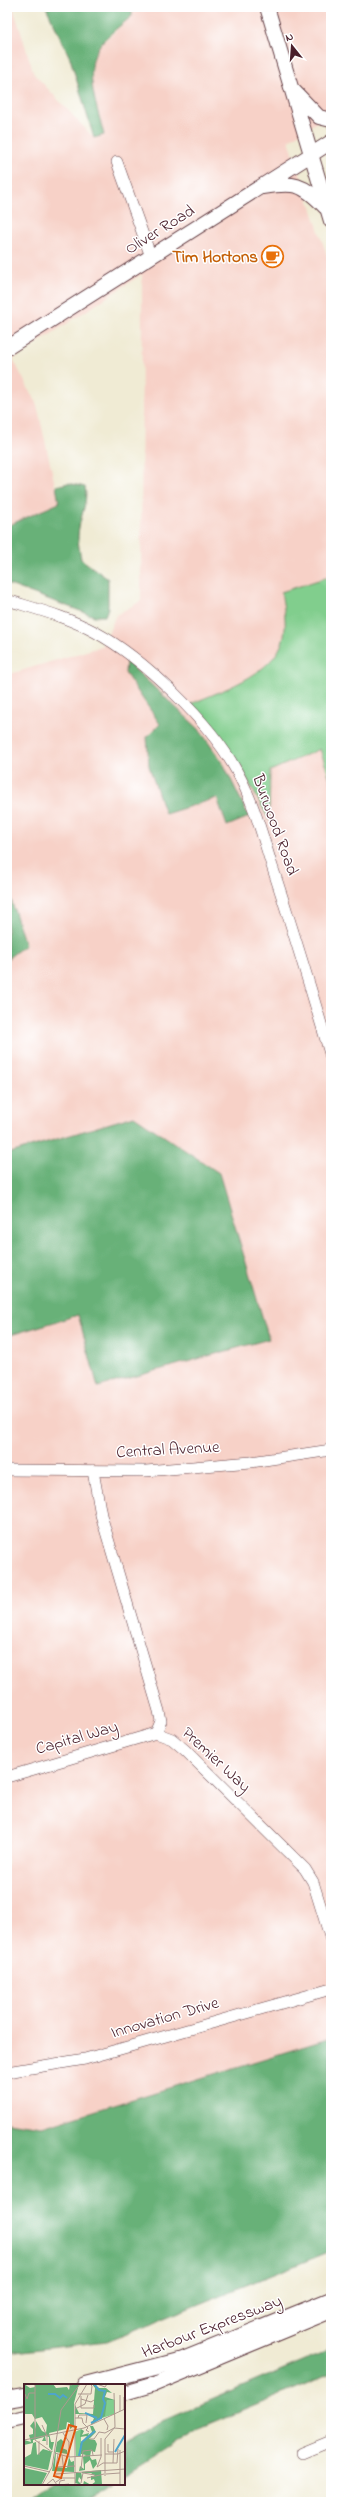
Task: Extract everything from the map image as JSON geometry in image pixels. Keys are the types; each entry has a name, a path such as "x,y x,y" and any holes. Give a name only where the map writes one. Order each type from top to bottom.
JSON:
{"highway":[{"path":"90,2384 178,2361"},
{"path":"7,2399 24,2396"}],"main road":[{"path":"267,7 290,87 330,210"},
{"path":"290,87 308,108 319,116 331,120"},
{"name":"Oliver Road","path":"7,348 331,142"},
{"path":"260,187 285,185 306,188 330,210"},
{"name":"Harbour Expressway","path":"109,2384 178,2361 331,2302"},
{"name":"Harbour Expressway","path":"125,2393 155,2384 331,2302"},
{"path":"7,2407 24,2404"},
{"path":"7,2421 24,2417"}],"street":[{"path":"117,162 151,257"},
{"name":"Burwood Road","path":"7,600 94,632 122,649 180,700 210,732 236,768 248,794 287,911 331,1057"},
{"name":"Central Avenue","path":"7,1470 146,1471 236,1463 331,1450"},
{"name":"Premier Way","path":"93,1471 101,1515 159,1711 161,1721 156,1733 172,1739 185,1750 305,1869 313,1882 331,1940"},
{"name":"Capital Way","path":"7,1776 156,1733"},
{"name":"Innovation Drive","path":"7,2072 85,2059 331,1989"},
{"path":"302,2453 331,2441"}],"shaded area":[{"path":"7,7 13,7 34,74 94,138 104,135 92,85 93,62 98,47 132,16 132,7 331,7 331,113 289,140 331,268 331,2038 42,2127 7,2122 7,1336 78,1315 98,1387 269,1339 134,1116 7,1154 7,959 25,945 7,886 7,675 103,646 116,615 141,601 142,274 13,359 37,405 59,503 7,526"}],"green space":[{"path":"46,7 132,7 132,16 104,40 98,48 94,58 92,68 93,91 104,135 94,138 70,58"},
{"path":"68,483 85,487 86,499 78,531 81,559 108,579 108,608 105,616 94,616 7,584 7,526 59,503 56,486"},
{"path":"331,576 331,782 320,749 270,771 269,820 235,757 191,704 235,685 263,668 274,657 282,644 285,629 285,615 281,592"},
{"path":"126,661 199,729 224,765 249,817 227,826 217,798 165,814 149,766 147,737 160,724 125,673"},
{"path":"7,886 25,945 7,959"},
{"path":"134,1116 219,1173 269,1339 98,1387 78,1315 7,1336 7,1154"},
{"path":"331,2038 331,2251 107,2341 7,2353 7,2122 42,2127"},
{"path":"331,2349 331,2374 201,2428 125,2476 125,2443 162,2421"},
{"path":"53,2485 111,2485 84,2502 23,2502"}],"place":[{"name":"Tim Hortons","path":"273,257"}]}
